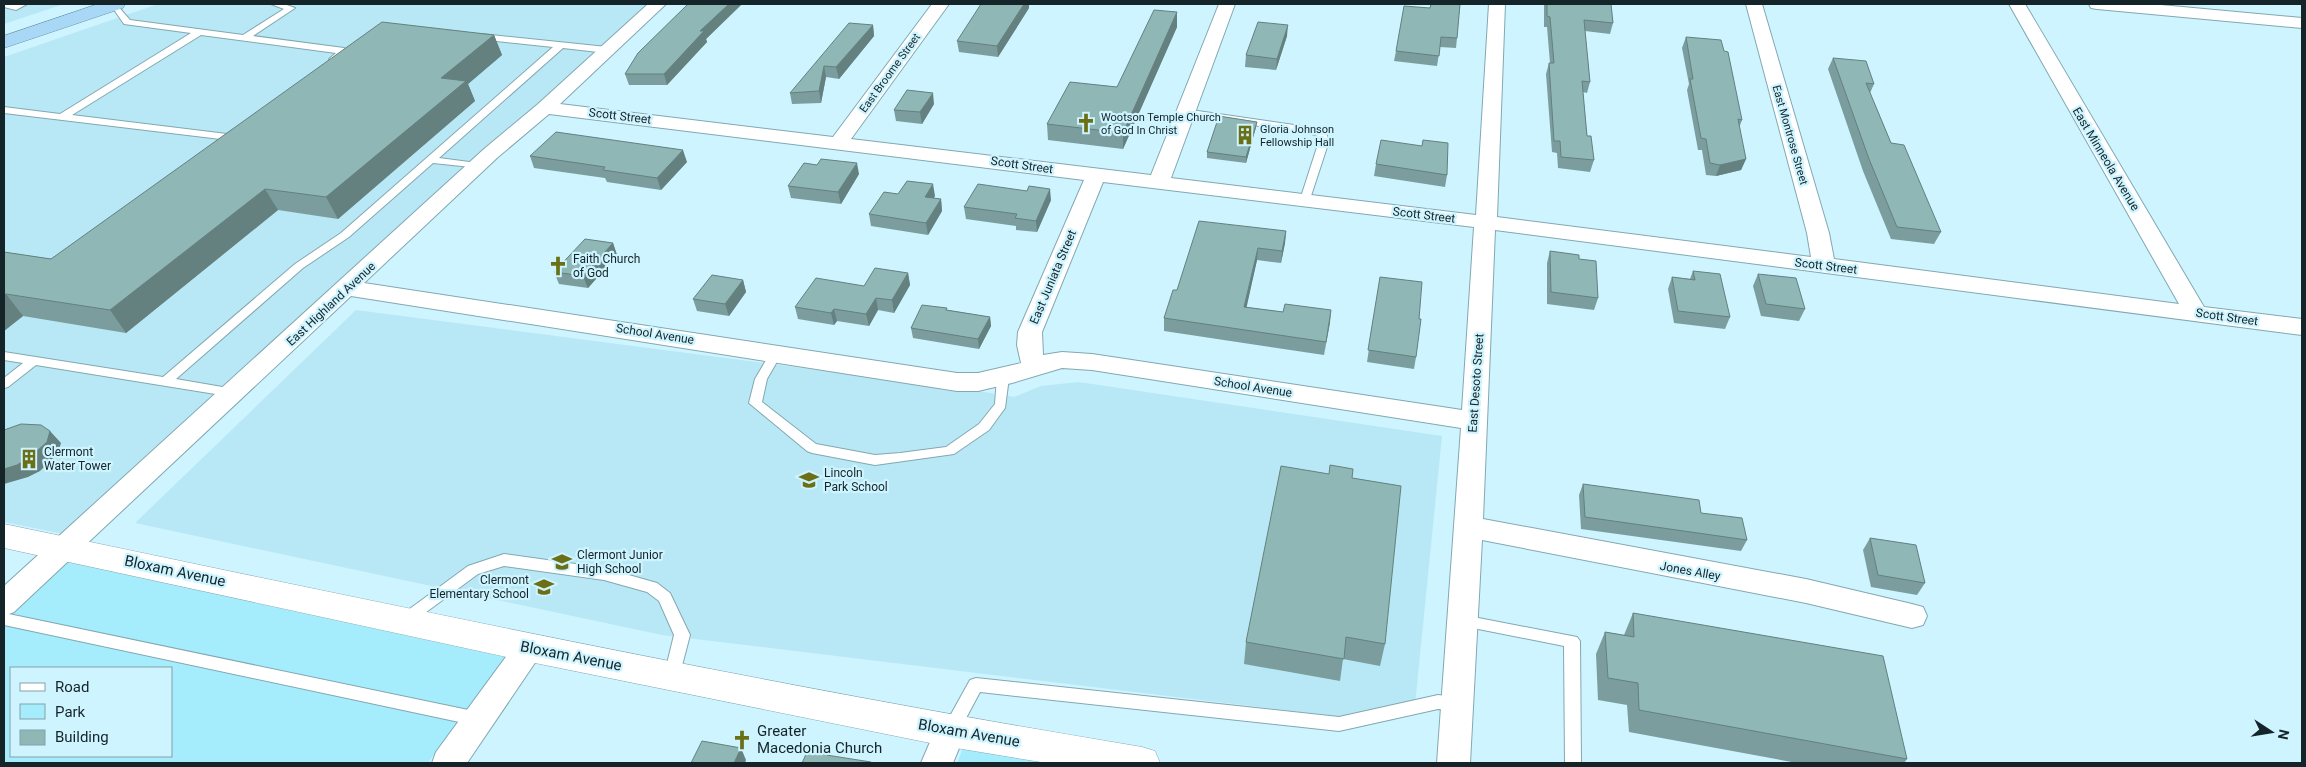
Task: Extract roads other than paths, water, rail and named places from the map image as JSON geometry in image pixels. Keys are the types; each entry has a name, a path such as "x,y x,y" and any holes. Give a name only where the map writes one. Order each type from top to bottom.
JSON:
{"highway":[{"path":"4,42 113,4"}],"street":[{"name":"East Highland Avenue","path":"4,604 478,166 545,108 658,4"},
{"name":"East Broome Street","path":"839,142 941,4"},
{"path":"1159,183 1226,4"},
{"name":"East Desoto Street","path":"1454,763 1497,4"},
{"name":"East Montrose Street","path":"1754,4 1818,234 1824,266"},
{"name":"East Minneola Avenue","path":"2017,4 2074,106 2196,313"},
{"path":"2097,4 2297,22"},
{"path":"2274,4 2297,22"},
{"name":"Scott Street","path":"545,108 839,142 1486,222 2302,327"},
{"name":"East Juniata Street","path":"1034,368 1029,345 1030,332 1096,175"},
{"name":"School Avenue","path":"348,288 961,382 1003,377"},
{"name":"School Avenue","path":"1034,368 1062,360 1092,362 1473,420"},
{"path":"1003,377 1034,368"},
{"name":"Jones Alley","path":"1468,527 1675,568 1806,591 1912,616"},
{"name":"Bloxam Avenue","path":"4,536 530,648 950,730 1142,763"},
{"path":"448,763 530,648"},
{"path":"937,763 950,730"}],"lane":[{"path":"113,4 127,22 344,51 323,67"},
{"path":"244,38 291,8 275,4"},
{"path":"4,5 20,5"},
{"path":"4,11 20,5"},
{"path":"62,117 199,32"},
{"path":"475,36 608,50"},
{"path":"165,382 299,266 345,235 561,45"},
{"path":"4,110 229,137"},
{"path":"1184,112 1315,131 1323,135 1324,141 1305,200"},
{"path":"213,148 242,127"},
{"path":"431,160 478,166"},
{"path":"776,353 761,380 754,403 812,448 875,460 949,451 984,427 1001,405 1003,377"},
{"path":"4,356 234,393"},
{"path":"4,384 34,361"},
{"path":"404,621 473,570 504,560 604,574 652,587 665,597 682,635 672,676"},
{"path":"4,619 480,719"},
{"path":"1463,621 1572,641 1573,763"},
{"path":"950,730 976,685 1339,724 1438,702 1458,703"}],"place":[{"name":"Wootson Temple Church of God In Christ","path":"1086,123"},
{"name":"Gloria Johnson Fellowship Hall","path":"1245,135"},
{"name":"Faith Church of God","path":"558,266"},
{"name":"Clermont Water Tower","path":"29,459"},
{"name":"Lincoln Park School","path":"809,480"},
{"name":"Clermont Junior High School","path":"562,562"},
{"name":"Clermont Elementary School","path":"544,587"},
{"name":"Greater Macedonia Church","path":"742,740"}]}
